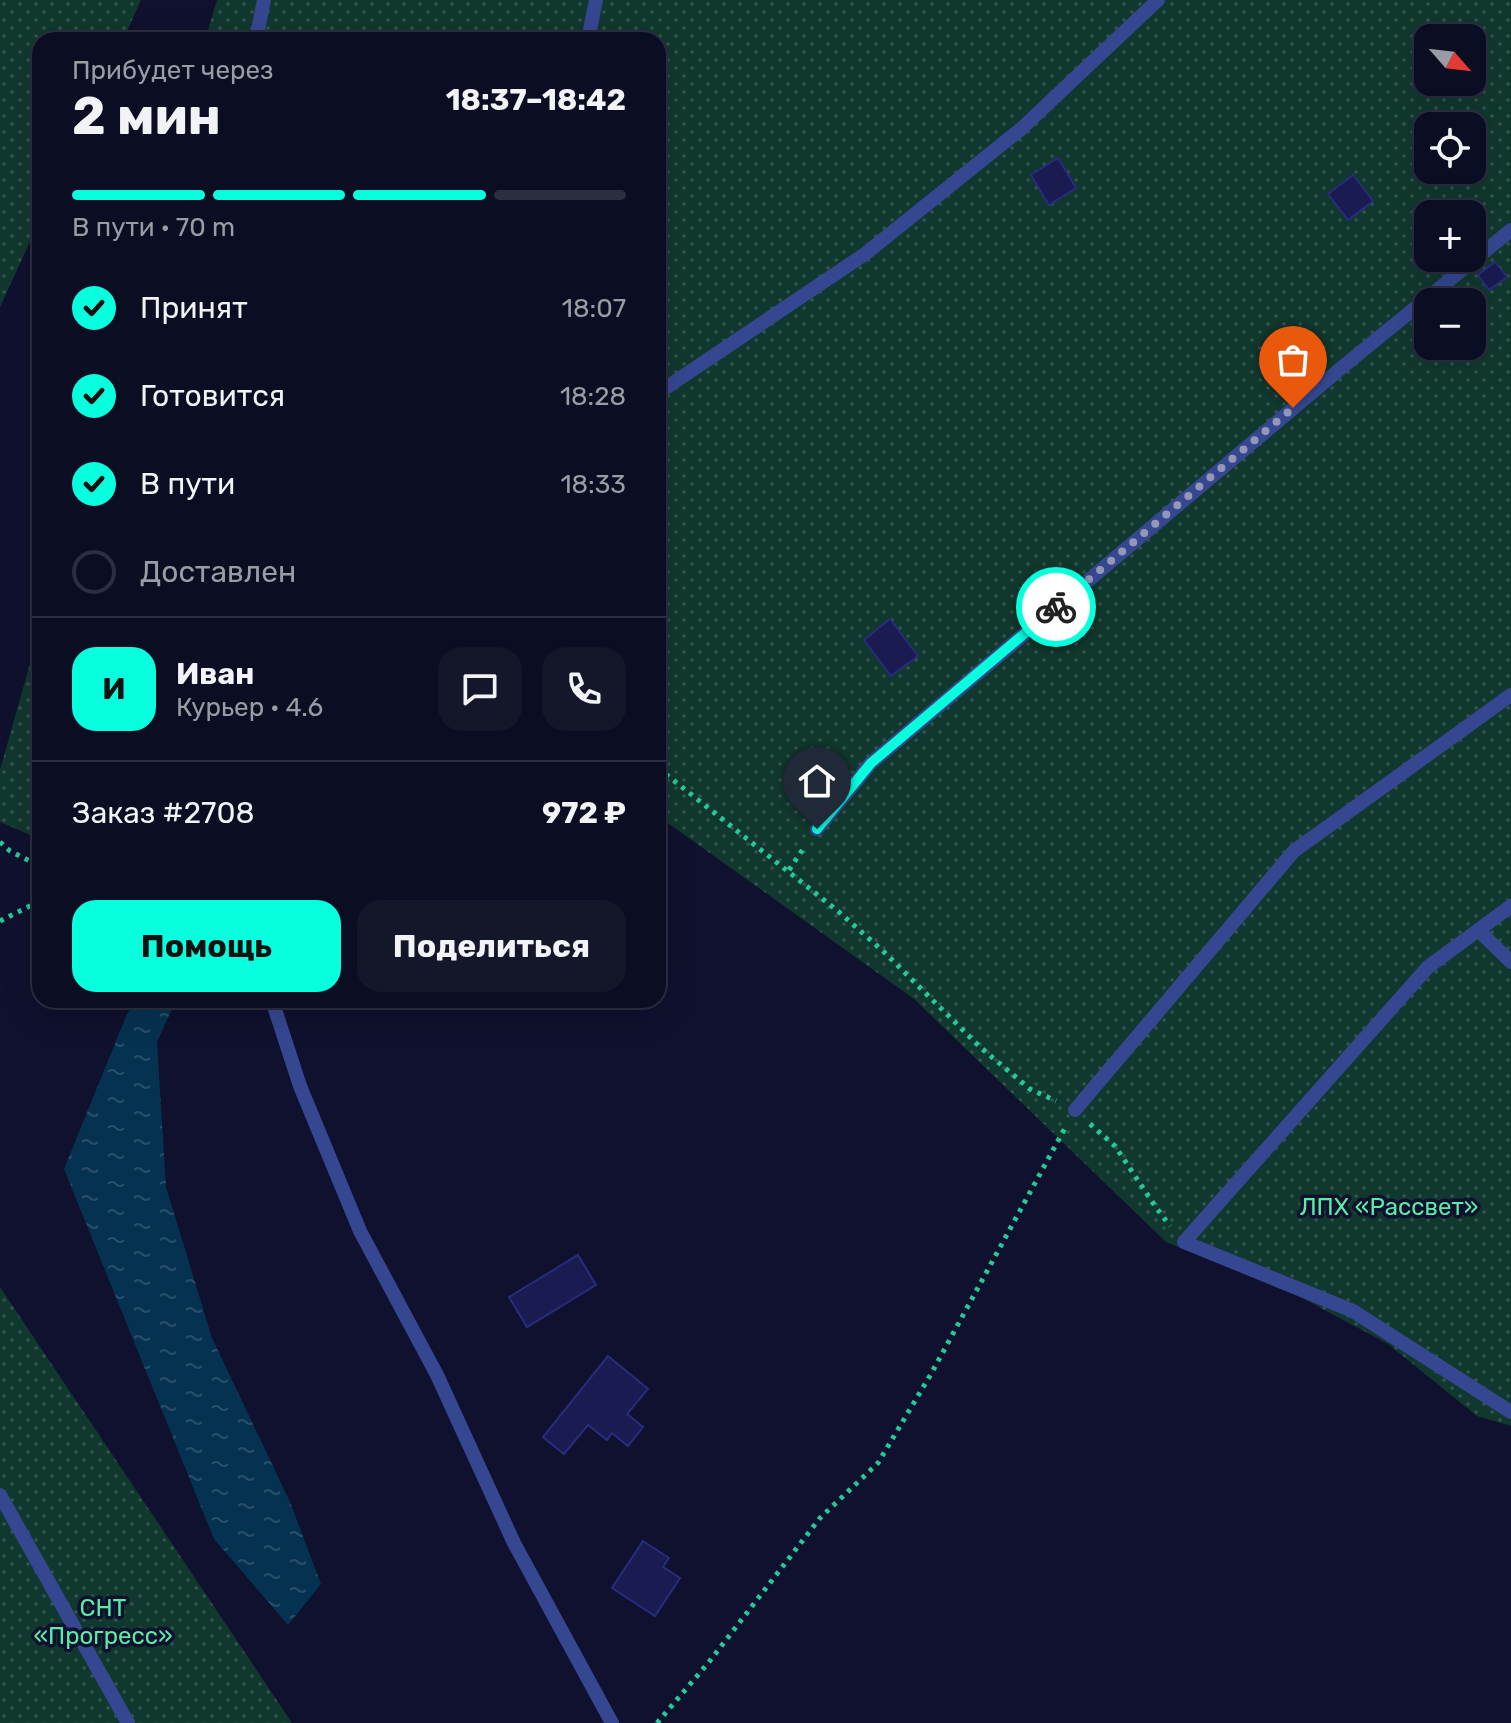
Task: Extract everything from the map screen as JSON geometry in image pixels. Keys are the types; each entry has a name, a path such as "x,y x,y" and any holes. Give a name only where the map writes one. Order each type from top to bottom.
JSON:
{"lane":[{"path":"258,32 264,0"},
{"path":"590,32 596,0"},
{"path":"666,388 865,254 1021,129 1158,0"},
{"path":"817,829 871,763 1340,369 1511,230"},
{"path":"1075,1110 1294,851 1511,695"},
{"path":"1511,906 1428,967 1184,1242 1353,1311 1511,1412"},
{"path":"1478,930 1511,962"},
{"path":"275,1008 300,1086 360,1231 437,1375 514,1543 612,1723"},
{"path":"0,1495 128,1723"}],"path":[{"path":"666,774 839,912 980,1047 1030,1089 1075,1110 1115,1146 1155,1206 1184,1242"},
{"path":"0,842 32,862"},
{"path":"0,921 32,905"},
{"path":"657,1723 709,1662 820,1518 878,1463 931,1374 1075,1110"}],"green space":[{"path":"0,0 141,0 127,32 32,32 32,237 0,307"},
{"name":"ЛПХ «Рассвет»","path":"217,0 1511,0 1511,1426 1477,1416 1388,1344 1291,1292 1166,1242 914,999 666,822 666,32 207,32"},
{"path":"32,656 32,836 0,822 0,770"},
{"name":"СНТ «Прогресс»","path":"0,1287 292,1723 0,1723"}],"water":[{"path":"131,1008 172,1008 157,1042 166,1187 212,1338 290,1502 321,1584 288,1625 214,1539 64,1169"}],"building":[{"path":"1058,158 1076,188 1049,205 1031,175"},
{"path":"1353,175 1373,201 1348,220 1328,194"},
{"path":"1495,262 1507,277 1489,290 1478,275 1486,272"},
{"path":"890,619 918,656 891,676 864,640"},
{"path":"578,1255 596,1285 527,1327 509,1297"},
{"path":"608,1356 648,1389 627,1414 643,1427 628,1446 612,1433 607,1440 588,1425 564,1454 543,1437"},
{"path":"643,1541 669,1558 663,1567 680,1578 655,1616 612,1588"}],"way so far":[{"path":"1056,607 1293,408"}],"route":[{"path":"817,829 871,763 1056,607"}]}
